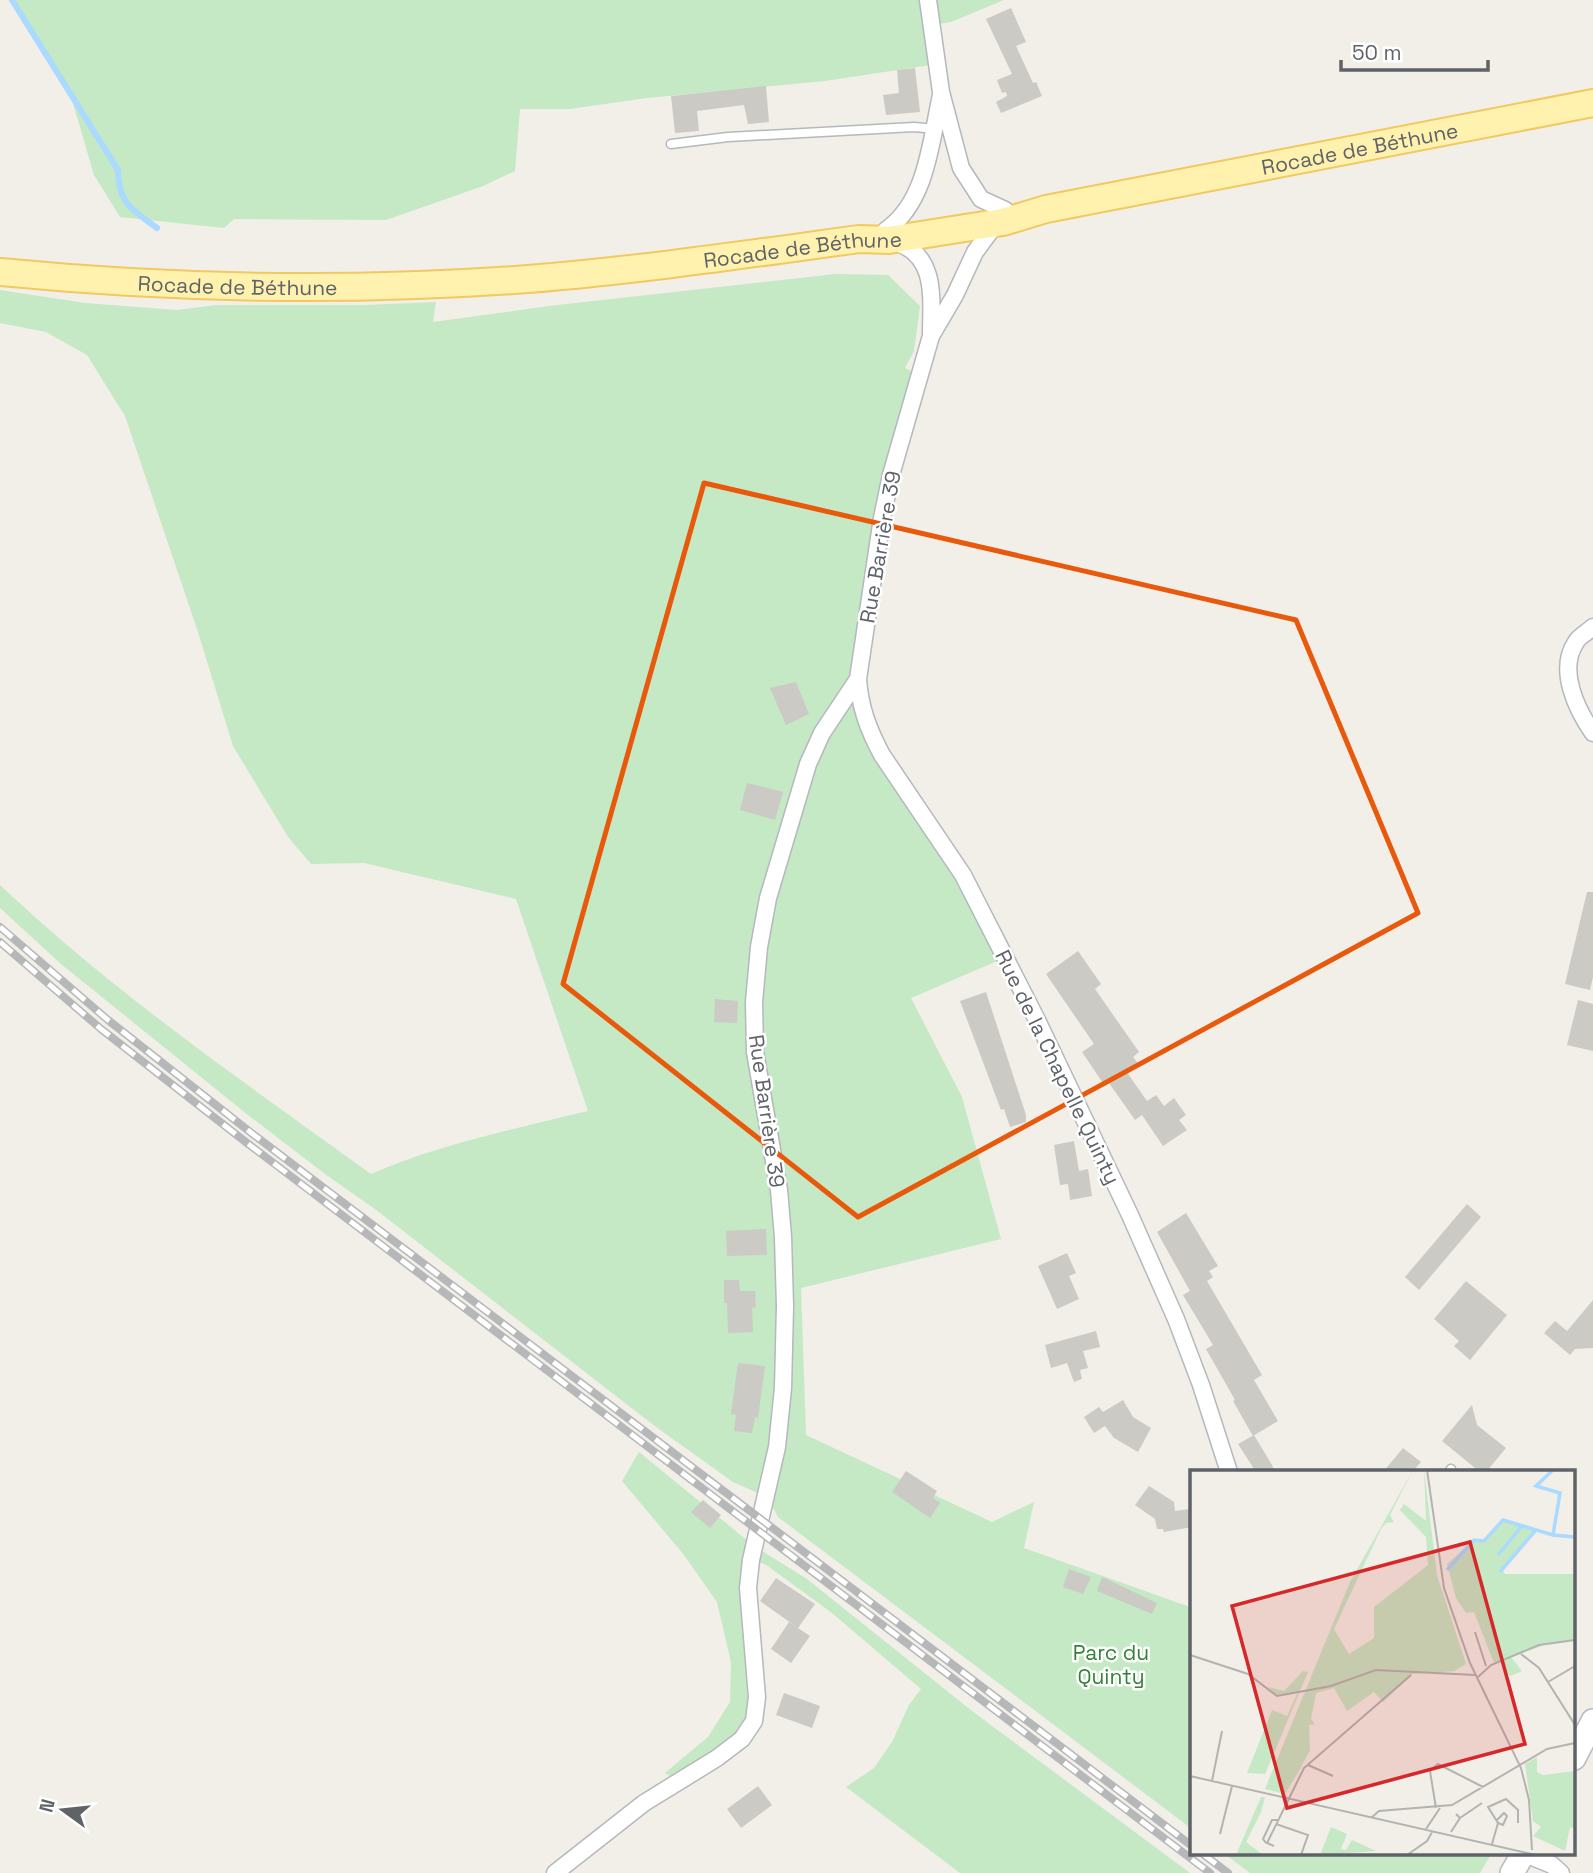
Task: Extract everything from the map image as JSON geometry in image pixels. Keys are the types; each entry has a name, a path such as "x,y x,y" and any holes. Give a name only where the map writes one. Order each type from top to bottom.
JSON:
{"main road":[{"name":"Rocade de Béthune","path":"0,272 203,285 285,286 424,284 612,271 888,235 1046,209 1593,103"},
{"path":"1576,1754 1593,1721"},
{"path":"1513,1873 1523,1856"}],"street":[{"path":"928,0 942,92 961,168 981,199 1004,216"},
{"path":"888,235 899,221 925,174 942,92"},
{"name":"Rue Barrière 39","path":"931,336 975,253 1004,216"},
{"name":"Rue Barrière 39","path":"555,1873 644,1803 742,1739 754,1721 757,1697 748,1588 751,1560 777,1447 785,1336 780,1202 755,1052 754,1002 759,947 768,898 808,764 822,733 858,679 886,496 931,336 932,291 922,260 906,245 888,235"},
{"path":"1593,627 1576,642 1570,657 1569,675 1572,692 1593,733"},
{"name":"Rue de la Chapelle Quinty","path":"858,679 860,701 870,733 963,875 1037,1020 1125,1203 1176,1319 1228,1470"},
{"path":"1529,1856 1552,1865 1561,1873"}],"lane":[{"path":"671,144 741,136 914,127 952,129"}],"highlighted area":[{"path":"704,483 1296,620 1418,913 858,1217 563,984"}],"green space":[{"path":"12,0 1004,0 951,22 932,25 937,64 825,81 647,98 570,109 520,109 515,171 483,186 386,220 234,219 224,228 120,217 94,175 70,93"},
{"name":"Parc du Quinty","path":"835,274 888,275 920,306 914,351 905,368 919,375 891,475 858,679 864,716 1004,958 911,998 962,1097 1001,1239 801,1288 806,1435 992,1522 1034,1502 1024,1548 1190,1607 1190,1827 778,1517 767,1497 733,1482 656,1427 375,1209 248,1115 61,964 0,908 0,885 43,925 134,1000 371,1174 450,1146 588,1111 516,899 364,863 311,864 288,837 233,746 198,632 125,416 87,355 46,332 0,323 0,290 85,303 177,310 217,305 436,302 433,322 549,306"},
{"path":"639,1452 754,1546 807,1579 972,1711 1190,1873 960,1873 846,1787 874,1768 892,1742 909,1705 921,1689 832,1613 765,1564 752,1561 754,1721 678,1781 665,1773 708,1737 730,1702 731,1662 717,1602 684,1555 622,1481"},
{"path":"1228,1856 1490,1856 1480,1873 1250,1873"}],"building":[{"path":"1011,8 1026,42 1016,46 1042,96 1001,113 996,102 1007,96 1006,92 1002,93 997,80 1012,74 986,19"},
{"path":"915,68 920,112 886,115 883,95 899,93 897,70"},
{"path":"766,86 769,122 748,124 744,105 697,111 699,131 675,133 671,96"},
{"path":"796,682 809,714 786,725 770,688"},
{"path":"747,783 783,792 775,820 740,810"},
{"path":"1587,892 1593,892 1593,977 1590,990 1565,984"},
{"path":"1078,951 1101,984 1095,989 1139,1052 1133,1057 1138,1063 1126,1071 1147,1101 1156,1095 1164,1106 1174,1098 1186,1115 1179,1120 1187,1130 1163,1146 1142,1115 1135,1120 1109,1083 1105,1086 1082,1052 1094,1044 1046,974"},
{"path":"986,992 1026,1115 1026,1122 1010,1127 960,1001"},
{"path":"715,999 738,1001 737,1023 714,1022"},
{"path":"1578,1000 1593,1004 1593,1051 1567,1045"},
{"path":"1074,1141 1079,1171 1088,1169 1092,1196 1070,1200 1068,1184 1060,1185 1054,1145"},
{"path":"1467,1204 1481,1217 1419,1290 1405,1277"},
{"path":"1186,1213 1218,1266 1209,1271 1213,1277 1207,1281 1262,1375 1254,1380 1278,1421 1253,1436 1206,1349 1213,1345 1183,1295 1190,1291 1157,1232"},
{"path":"766,1229 767,1255 727,1256 726,1231"},
{"path":"1067,1253 1076,1273 1069,1276 1079,1299 1057,1309 1038,1266"},
{"path":"724,1280 739,1280 740,1291 755,1291 756,1307 752,1308 753,1332 728,1333"},
{"path":"1466,1281 1507,1315 1470,1360 1454,1346 1459,1341 1434,1319"},
{"path":"1593,1300 1593,1348 1575,1349 1570,1355 1544,1333 1555,1321 1567,1331"},
{"path":"1096,1331 1100,1347 1083,1351 1088,1368 1080,1370 1082,1379 1074,1382 1067,1363 1051,1368 1045,1345"},
{"path":"738,1363 765,1366 758,1418 755,1417 752,1433 734,1431 736,1415 731,1414"},
{"path":"1123,1400 1133,1417 1151,1428 1138,1452 1114,1438 1105,1426 1094,1433 1084,1417 1099,1407 1103,1412"},
{"path":"1472,1405 1477,1425 1506,1448 1488,1470 1478,1470 1442,1441"},
{"path":"1254,1435 1274,1470 1255,1470 1238,1444"},
{"path":"1403,1448 1421,1462 1414,1470 1385,1470"},
{"path":"906,1471 937,1491 933,1498 940,1503 930,1518 892,1492"},
{"path":"1149,1486 1174,1502 1175,1511 1190,1509 1190,1527 1164,1532 1163,1529 1157,1529 1155,1519 1135,1505"},
{"path":"703,1500 721,1515 710,1528 691,1512"},
{"path":"1069,1569 1091,1577 1083,1594 1063,1587"},
{"path":"1102,1577 1157,1603 1152,1614 1097,1591"},
{"path":"776,1578 815,1604 798,1628 760,1601"},
{"path":"789,1622 810,1636 791,1663 771,1649"},
{"path":"784,1693 820,1706 812,1728 776,1715"},
{"path":"758,1786 772,1805 741,1828 727,1809"}],"waterway":[{"path":"12,0 118,170 121,190 128,205 157,228"}],"railway":[{"path":"0,927 108,1020 254,1135 1190,1844"},
{"path":"0,942 101,1029 247,1143 1210,1873"},
{"path":"1206,1856 1228,1873"}]}
